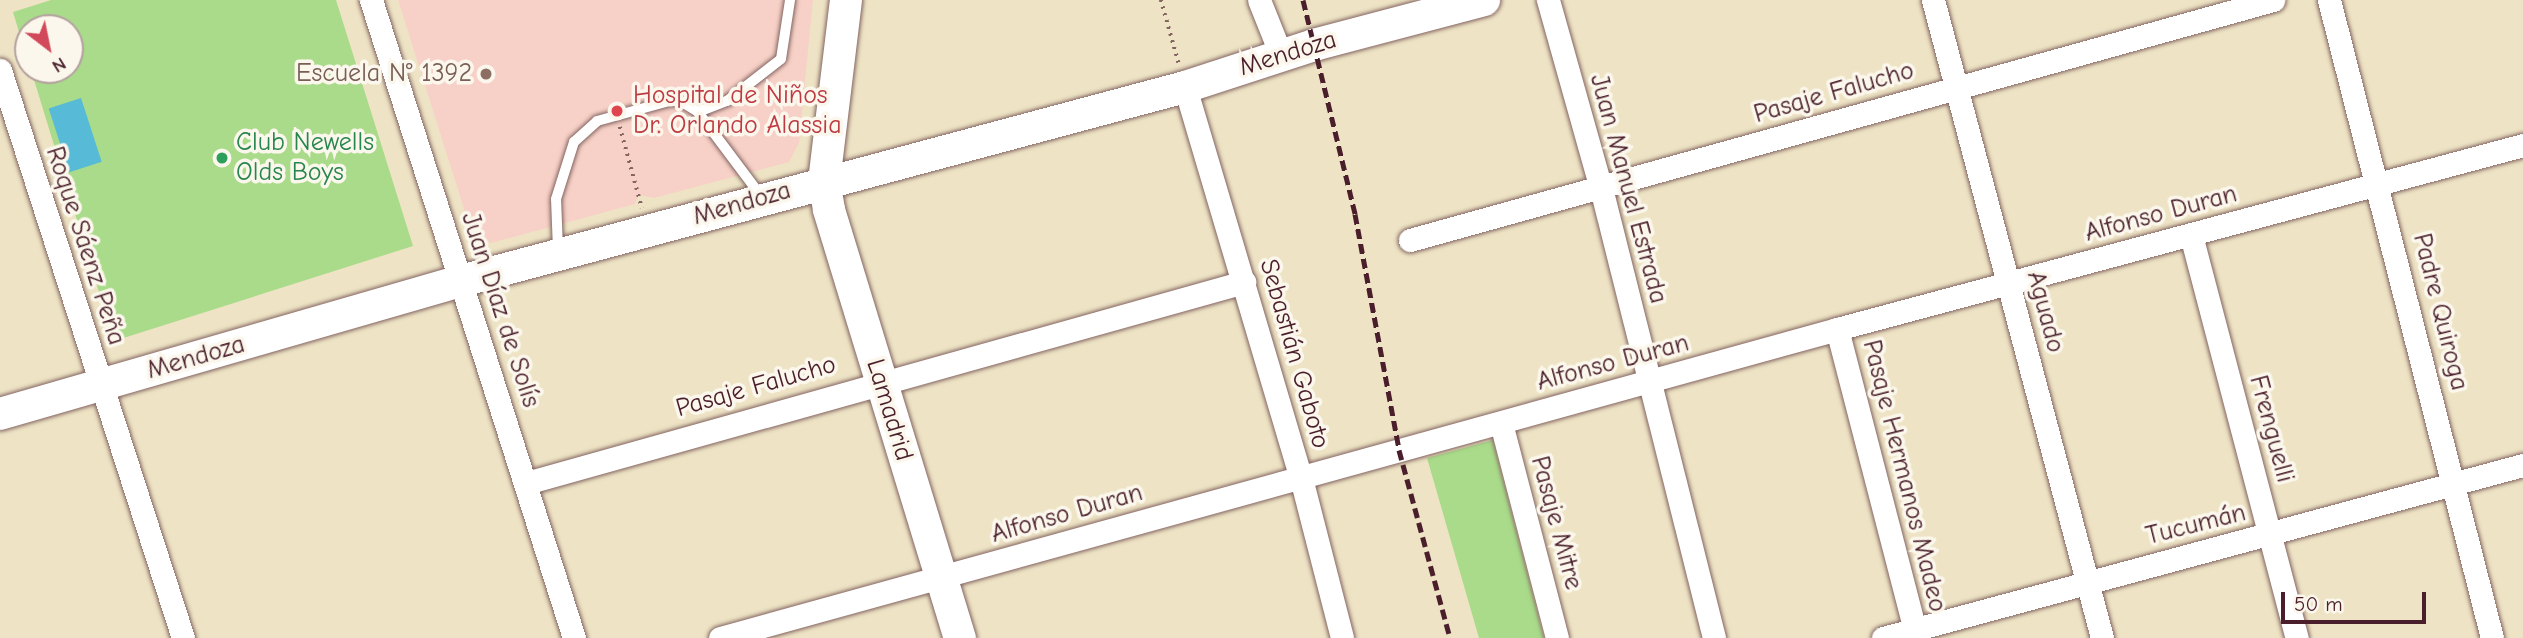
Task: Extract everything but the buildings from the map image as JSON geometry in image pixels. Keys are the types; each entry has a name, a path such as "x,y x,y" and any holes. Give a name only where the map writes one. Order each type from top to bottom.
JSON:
{"street":[{"name":"Juan Díaz de Solís","path":"371,0 574,638"},
{"path":"824,181 846,0"},
{"path":"1259,0 1281,55"},
{"name":"Mendoza","path":"0,414 461,281 824,181 1185,87 1281,55 1485,0"},
{"name":"Juan Manuel Estrada","path":"1548,0 1601,188 1714,638"},
{"name":"Aguado","path":"1933,0 2102,638"},
{"name":"Pasaje Falucho","path":"1410,240 2273,0"},
{"name":"Padre Quiroga","path":"2329,0 2379,184 2491,638"},
{"name":"Roque Sáenz Peña","path":"0,70 183,638"},
{"name":"Sebastián Gaboto","path":"1185,87 1301,478 1342,638"},
{"name":"Alfonso Duran","path":"720,638 1650,383 1837,328 2009,285 2523,145"},
{"name":"Lamadrid","path":"824,181 880,383 960,638"},
{"name":"Frenguelli","path":"2191,235 2297,638"},
{"name":"Pasaje Falucho","path":"526,483 1244,282"},
{"name":"Pasaje Hermanos Madeo","path":"1837,328 1915,634"},
{"name":"Pasaje Mitre","path":"1501,423 1557,638"},
{"name":"Tucumán","path":"1883,638 1915,634 2087,582 2523,465"}],"lane":[{"path":"698,112 727,101 781,60 790,0"},
{"path":"558,255 559,180 582,133 597,121 669,101 680,101 698,112 763,198"}],"path":[{"path":"1161,0 1185,87"},
{"path":"620,125 646,230"}],"shaded area":[{"name":"Hospital de Niños Dr. Orlando Alassia","path":"398,0 813,0 799,143 789,162 654,198 639,195 635,204 491,243 472,234"}],"green space":[{"name":"Club Newells Olds Boys","path":"51,0 336,0 413,246 114,341 35,84 84,84 84,14 14,15 13,12"},
{"path":"1493,440 1544,638 1479,638 1427,458"}],"water":[{"path":"81,98 102,162 69,172 49,109"}],"railway":[{"path":"1303,0 1355,214 1399,450 1450,638"}],"place":[{"name":"Escuela N° 1392","path":"486,74"},
{"name":"Hospital de Niños Dr. Orlando Alassia","path":"617,111"},
{"name":"Club Newells Olds Boys","path":"222,158"}]}
